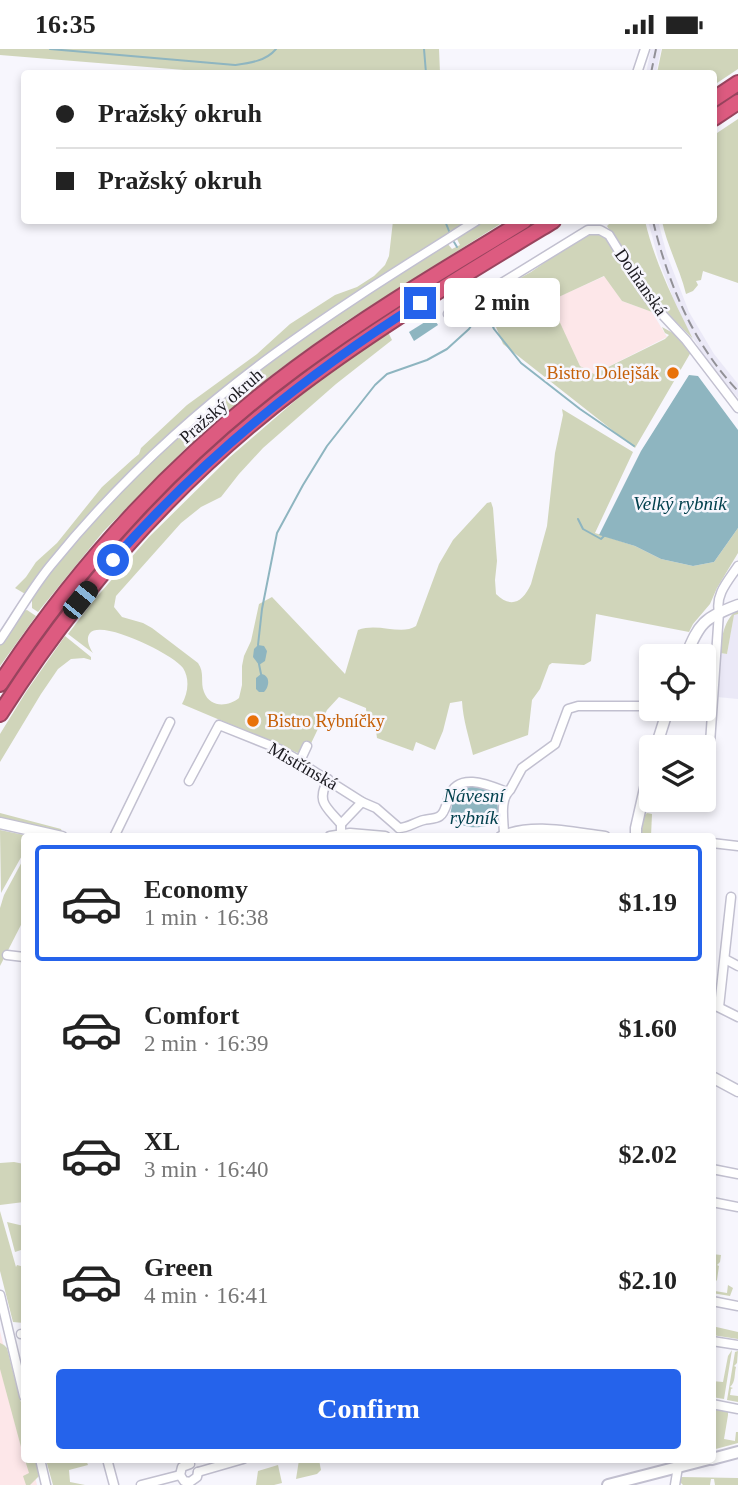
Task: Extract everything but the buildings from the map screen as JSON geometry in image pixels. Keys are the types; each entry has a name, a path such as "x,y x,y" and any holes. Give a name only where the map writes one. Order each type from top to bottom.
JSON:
{"highway":[{"path":"717,97 738,83"},
{"path":"717,116 738,102"},
{"name":"Pražský okruh","path":"0,684 58,602 115,534 151,495 209,440 296,368 374,313 519,224"},
{"name":"Pražský okruh","path":"0,713 72,611 120,553 162,507 208,463 269,409 319,371 381,328 548,224"}],"main road":[{"path":"716,1458 738,1452"},
{"path":"608,1485 694,1463"}],"street":[{"path":"638,70 645,49"},
{"path":"0,640 50,567 106,502 183,428 274,355 471,224"},
{"name":"Dolňanská","path":"448,314 589,230 600,230 609,235 652,303 687,340 738,408"},
{"path":"711,735 719,612 717,604 720,594 738,566"},
{"path":"691,644 699,627 719,612 738,605"},
{"path":"503,833 503,800 507,792 522,768 555,744 566,713 572,707 639,706"},
{"path":"116,833 170,722"},
{"name":"Mistřínská","path":"189,781 219,725 279,749 300,761 362,802 376,808 398,832 421,821 443,815 451,792 464,782 481,782 507,792"},
{"path":"300,761 307,746"},
{"path":"328,779 321,795 337,832 362,802"},
{"path":"636,833 640,812"},
{"path":"0,823 44,833"},
{"path":"509,833 533,830 564,833"},
{"path":"716,843 738,846"},
{"path":"731,897 734,917 716,1005 738,1017"},
{"path":"7,955 21,957"},
{"path":"725,959 738,965"},
{"path":"716,1079 738,1091"},
{"path":"716,1169 738,1174"},
{"path":"716,1203 738,1207"},
{"path":"0,1296 21,1384"},
{"path":"716,1302 738,1306"},
{"path":"716,1342 738,1345"},
{"path":"716,1405 738,1409"},
{"path":"41,1463 46,1485"},
{"path":"108,1463 114,1485"},
{"path":"184,1481 181,1467 188,1463"},
{"path":"141,1485 195,1479 198,1472 191,1463"},
{"path":"198,1472 229,1463"},
{"path":"675,1485 678,1467"}],"shaded area":[{"path":"651,49 661,49 657,70 647,70"},
{"path":"649,224 659,224 667,255 689,312 714,354 738,384 738,398 706,359 680,317"},
{"path":"605,276 622,301 652,312 667,337 594,374 580,366 549,301"},
{"path":"734,614 738,614 738,699 717,697 720,653 727,654"},
{"path":"0,1331 21,1419 21,1463 32,1463 37,1485 0,1485"}],"green space":[{"path":"0,49 439,49 440,70 184,70 0,55"},
{"path":"662,49 738,49 738,69 717,83 717,70 658,70"},
{"path":"738,119 738,283 703,271 701,280 696,281 698,285 686,294 663,224 717,224 717,133"},
{"path":"393,224 462,224 262,360 167,439 27,595 15,588 36,562 57,543 102,487 187,405 257,354 290,324 335,295 357,287 374,276 385,265 389,256"},
{"path":"476,224 500,224 342,324 277,371 187,447 103,532 38,612 32,608 32,599 54,564 132,479 180,433 259,368 327,319 447,243 452,249 460,245 457,239 452,242 450,239"},
{"path":"646,224 660,267 693,339 649,294 607,226"},
{"path":"594,232 604,236 615,249 652,312 622,301 604,276 550,301 580,366 594,374 665,339 669,335 662,327 673,333 691,352 635,448 503,344 484,298"},
{"path":"388,332 392,340 336,384 263,448 221,497 201,507 181,523 116,596 114,607 122,617 152,628 198,663 204,692 210,701 215,703 230,703 239,698 244,656 251,641 259,604 272,597 345,674 358,630 373,627 403,630 416,626 439,564 453,540 487,503 491,502 497,561 496,594 501,599 516,601 531,584 547,526 562,409 633,452 595,533 635,546 661,559 693,566 714,562 738,528 738,553 710,604 689,632 596,614 591,661 584,665 549,665 540,689 532,700 528,735 473,755 462,701 450,703 435,750 416,742 413,751 377,738 376,731 367,721 366,708 339,697 327,710 305,756 182,704 187,686 183,668 138,640 97,630 90,633 88,638 93,653 68,634 149,537 230,457 311,387"},
{"path":"738,609 738,614 734,615 727,654 720,653 727,623"},
{"path":"27,610 36,616 0,666 0,644 23,611"},
{"path":"65,636 91,657 91,660 71,659 58,669 0,762 0,734"},
{"path":"0,813 61,829 63,833 58,833 0,820"},
{"path":"652,814 651,833 641,833 645,815"},
{"path":"0,830 21,834 21,857 1,893"},
{"path":"21,864 21,925 0,966 0,908"},
{"path":"0,1163 21,1163 21,1202 0,1205"},
{"path":"0,1211 16,1267 21,1266 21,1323 13,1322 0,1271"},
{"path":"7,1222 21,1225 21,1250 15,1252"},
{"path":"716,1254 721,1255 717,1265 717,1280"},
{"path":"728,1285 733,1288 730,1296 716,1294 716,1291 727,1293"},
{"path":"716,1327 738,1332 738,1339 716,1336"},
{"path":"0,1343 7,1348 21,1402 21,1447 0,1369"},
{"path":"732,1350 724,1399 716,1398 716,1381 723,1382 728,1356"},
{"path":"738,1351 730,1395 738,1396 738,1402 727,1400 735,1352"},
{"path":"716,1409 728,1411 724,1439 735,1441 738,1432 738,1443 716,1449"},
{"path":"26,1463 37,1463 39,1476 30,1485 26,1485 23,1476 29,1473"},
{"path":"47,1463 87,1463 88,1465 69,1470 70,1482 85,1485 53,1485"},
{"path":"299,1463 320,1463 321,1470 317,1474 296,1479"},
{"path":"278,1465 282,1483 256,1485 258,1471"},
{"path":"681,1477 738,1478 738,1485 715,1485 714,1479 711,1479 710,1485 683,1485"}],"water":[{"path":"433,317 438,325 414,341 409,332"},
{"name":"Velký rybník","path":"689,375 698,376 738,430 738,528 714,562 693,566 661,559 635,546 599,535 641,451"},
{"path":"258,645 264,646 267,651 265,661 259,665 253,657 254,649"},
{"path":"261,674 266,676 268,681 264,692 256,689 256,678"},
{"name":"Návesní rybník","path":"473,784 494,796 500,820 487,826 473,827 460,824 450,815 458,791"}],"waterway":[{"path":"50,49 235,65 263,59 276,49"},
{"path":"424,49 426,70"},
{"path":"446,224 449,231"},
{"path":"454,242 457,247"},
{"path":"473,282 477,293"},
{"path":"258,645 277,533 327,446 375,385 387,374 427,360 447,349 469,329 484,307 482,302"},
{"path":"485,309 494,329 521,363 580,409 634,446"},
{"path":"578,519 583,529 601,539 606,534"},
{"path":"259,664 261,674"}],"railway":[{"path":"652,70 656,49"},
{"path":"654,224 666,267 684,312 708,353 738,391"}],"place":[{"name":"Bistro Dolejšák","path":"673,373"},
{"name":"Bistro Rybníčky","path":"253,721"}],"route":[{"path":"113,560 162,507 242,432 297,387 420,303"}]}
